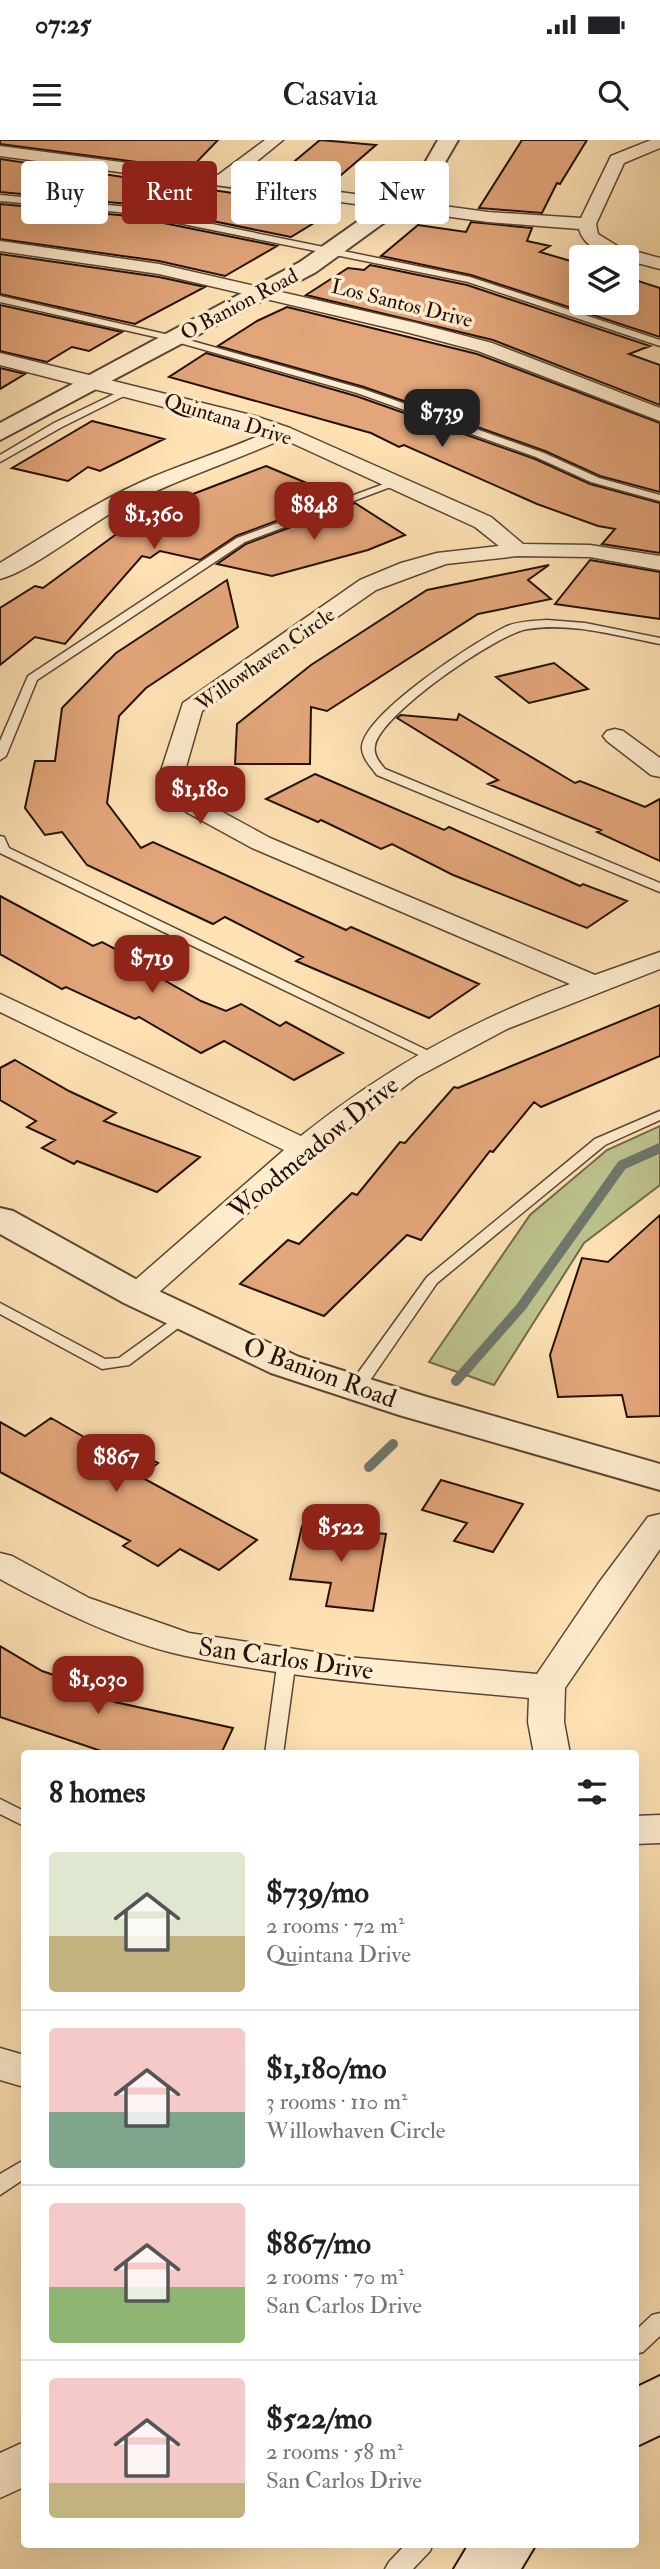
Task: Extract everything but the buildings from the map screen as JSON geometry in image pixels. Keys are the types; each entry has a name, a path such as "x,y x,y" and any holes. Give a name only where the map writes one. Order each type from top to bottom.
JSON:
{"street":[{"path":"224,179 275,140"},
{"name":"O Banion Road","path":"436,161 448,140"},
{"path":"660,142 617,160 587,224 590,237 613,251 660,264"},
{"path":"0,151 355,197"},
{"path":"449,211 488,217 587,224"},
{"name":"O Banion Road","path":"1,431 262,292 330,252 371,224"},
{"name":"Los Santos Drive","path":"0,246 159,269 485,347 660,415"},
{"name":"Quintana Drive","path":"0,359 129,390 283,432 483,522 518,550"},
{"path":"0,572 118,502 163,480 211,464 283,432"},
{"name":"Willowhaven Circle","path":"593,984 261,843 188,801 179,794 172,774 191,708 368,585 409,568 445,558 518,550 590,551 660,563"},
{"path":"615,736 660,770"},
{"name":"Woodmeadow Drive","path":"137,1295 368,1098 434,1057 593,984 660,960"},
{"path":"0,1002 306,1149"},
{"name":"O Banion Road","path":"0,1219 137,1295 285,1365 660,1477"},
{"path":"551,1750 546,1723 547,1687 610,1592 660,1525"},
{"name":"San Carlos Drive","path":"0,1564 77,1606 185,1644 347,1669 547,1687"},
{"path":"639,1830 660,1829"},
{"path":"0,2064 21,2070"},
{"path":"639,2419 660,2400"},
{"path":"0,2478 21,2464"},
{"path":"482,2569 504,2548"}],"lane":[{"path":"0,198 129,209 470,280 660,343"},
{"path":"0,299 175,339 360,391 540,455 595,480 660,498"},
{"path":"0,459 58,425 129,390"},
{"path":"0,756 32,678 241,540 396,483"},
{"path":"660,641 554,623 529,624 510,629 413,694 380,720 371,735 368,748 380,772 660,888"},
{"path":"0,840 5,850 434,1057"},
{"path":"356,1388 432,1279 600,1142 660,1115"},
{"path":"0,1308 102,1364 123,1362 185,1317"},
{"path":"275,1750 287,1659"},
{"path":"0,1806 21,1817"},
{"path":"0,2186 21,2170"},
{"path":"639,2341 660,2322"},
{"path":"397,2569 418,2548"}],"green space":[{"path":"660,1126 660,1185 584,1243 494,1385 429,1362 530,1215 607,1150"}],"waterway":[{"path":"456,1381 521,1307 622,1165 660,1148"},
{"path":"369,1467 393,1444"}]}
